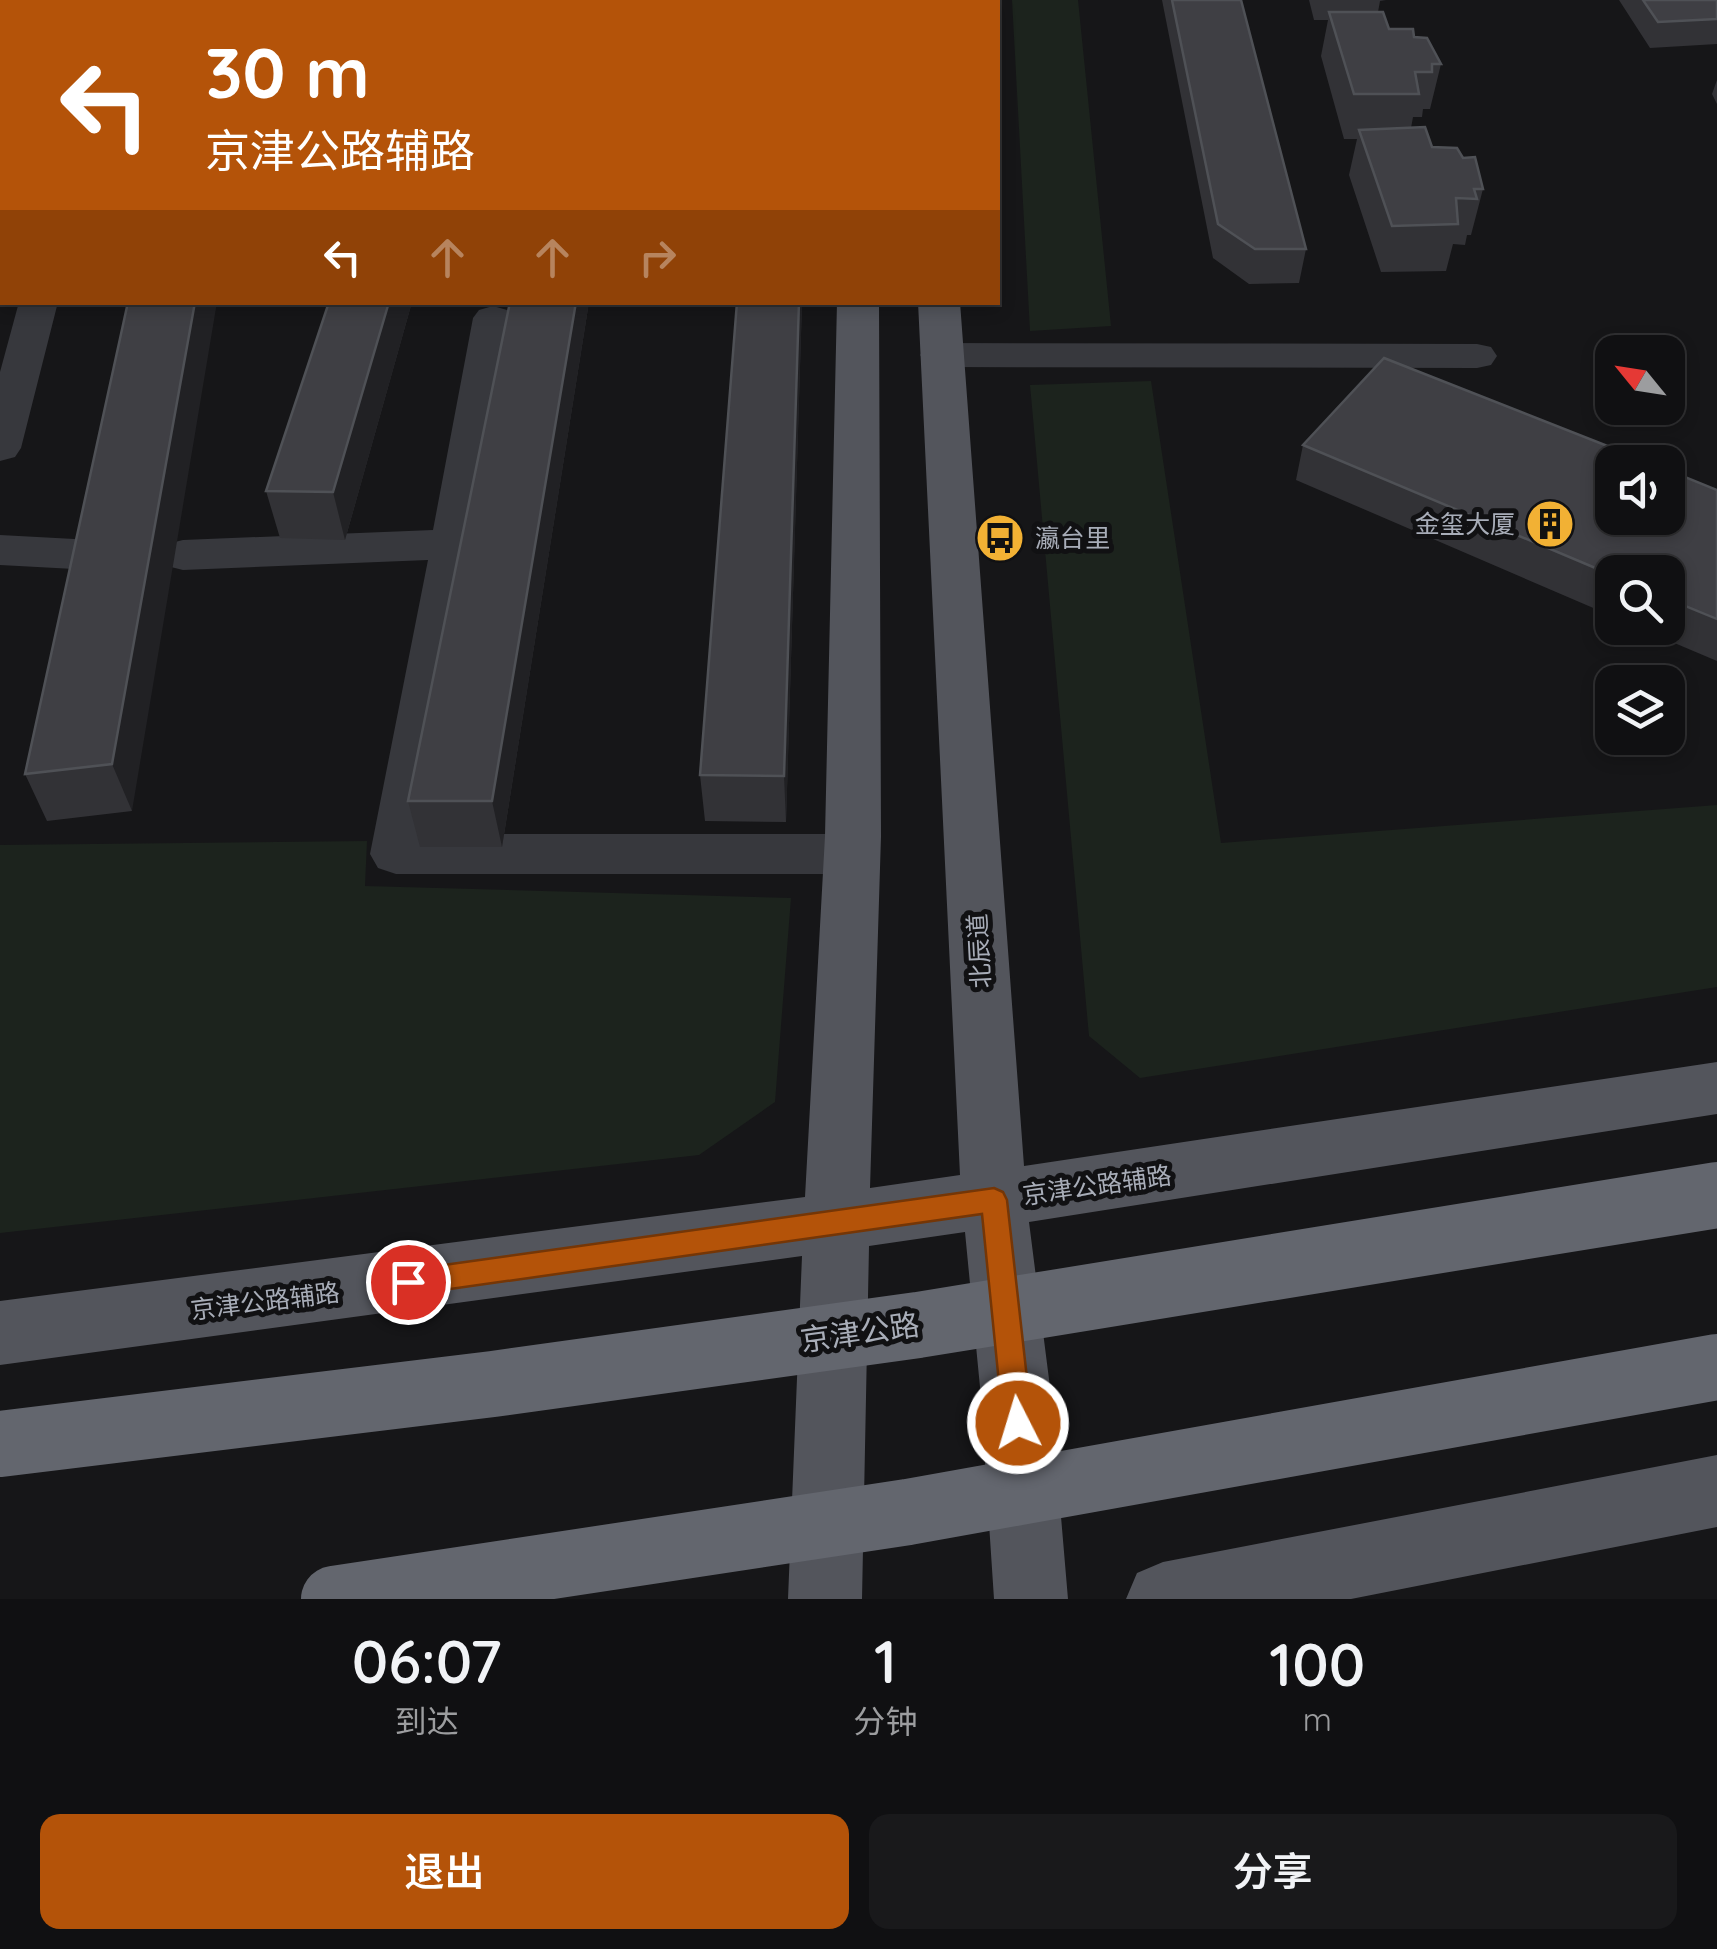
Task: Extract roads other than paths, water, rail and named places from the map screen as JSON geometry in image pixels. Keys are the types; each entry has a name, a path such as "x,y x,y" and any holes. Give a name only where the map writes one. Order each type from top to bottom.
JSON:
{"highway":[{"name":"京津公路","path":"0,1444 493,1384 918,1325 1717,1195"},
{"path":"334,1599 908,1512 1717,1367"}],"main road":[{"path":"825,1599 852,854 858,305"},
{"name":"北辰道","path":"939,305 994,1200 1015,1388 1031,1599"},
{"name":"京津公路辅路","path":"0,1333 329,1293 994,1200 1717,1088"},
{"path":"1162,1599 1717,1491"}],"street":[{"path":"0,448 38,305"},
{"path":"493,318 396,854 852,854"},
{"path":"940,355 1477,356"},
{"path":"183,556 453,544"},
{"path":"0,550 93,555"}],"place":[{"name":"金玺大厦","path":"1550,524"},
{"name":"瀛台里","path":"1000,538"}]}
